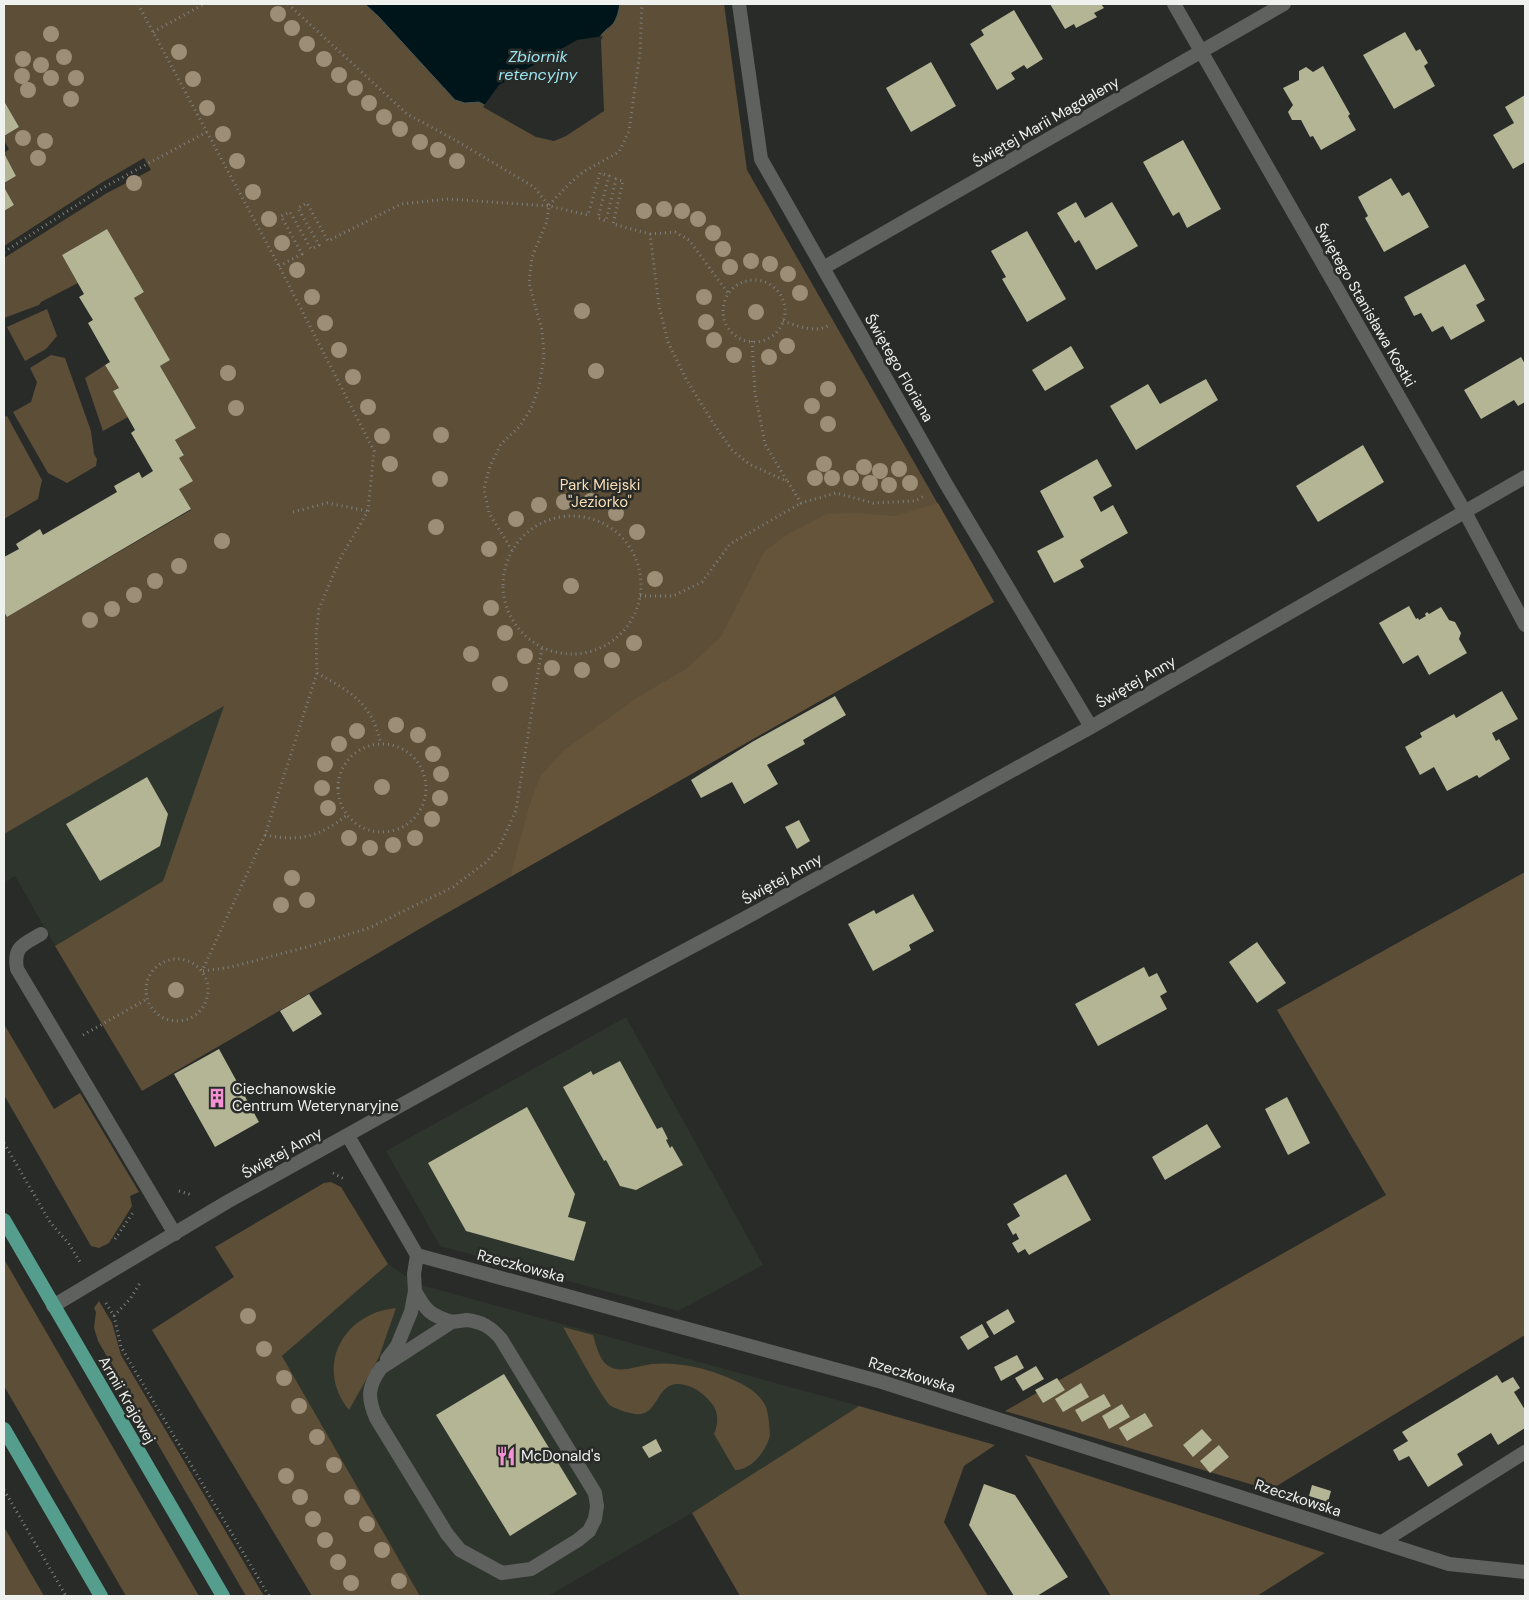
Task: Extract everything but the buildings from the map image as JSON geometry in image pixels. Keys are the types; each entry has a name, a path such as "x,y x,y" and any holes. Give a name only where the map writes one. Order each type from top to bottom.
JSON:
{"main road":[{"name":"Armii Krajowej","path":"4,1220 223,1596"},
{"path":"4,1429 101,1596"}],"street":[{"name":"Świętego Floriana","path":"740,4 761,159 946,484 1091,727"},
{"name":"Świętego Stanisława Kostki","path":"1174,4 1465,512 1525,625"},
{"name":"Świętej Marii Magdaleny","path":"823,268 1284,4"},
{"name":"Świętej Anny","path":"53,1306 228,1202 536,1030 738,922 1091,727 1525,478"},
{"path":"41,934 19,947 15,957 17,969 175,1234"},
{"path":"348,1136 417,1255 414,1274 415,1291 411,1312 398,1346 373,1379 369,1392 370,1405 376,1418 447,1534 460,1550 502,1573 531,1570 589,1531 595,1519 597,1506 595,1493 501,1339 492,1329 480,1322 467,1320 452,1322 436,1317 423,1307 415,1291"},
{"name":"Rzeczkowska","path":"417,1255 882,1382 1449,1564 1525,1572"},
{"path":"381,1368 452,1322"},
{"path":"1382,1542 1525,1452"}],"path":[{"path":"138,4 279,266 374,451 368,511 340,560 319,609 316,635 317,673 266,835 202,971"},
{"path":"153,32 204,4"},
{"path":"288,4 407,114 534,187 549,206"},
{"path":"512,550 489,513 484,489 490,466 501,444 519,427 531,408 539,387 544,357 542,330 529,283 532,257 547,221 549,206 583,172 619,152 629,131 640,52 642,4"},
{"path":"4,252 108,185 207,132"},
{"path":"279,266 302,254 281,216 290,212 311,249 319,246 298,208 307,203 328,241 400,204 448,199 549,206 588,215 600,173 609,176 598,218 606,221 616,179 623,181 613,224 650,234 675,232 689,240 728,293"},
{"path":"650,234 659,306 668,342 686,379 712,422 732,450 749,464 788,482"},
{"path":"748,280 760,280 772,284 780,293 785,304 783,321 772,337 760,342 748,342 737,337 728,328 723,316 723,304 728,293 737,284 748,280"},
{"path":"783,321 801,328 820,329 850,316"},
{"path":"752,341 755,393 765,444 801,503"},
{"path":"640,596 673,596 702,582 730,544 801,503 836,494 873,503 915,501 946,484"},
{"path":"293,512 327,503 368,511"},
{"path":"577,516 595,520 612,529 626,542 636,558 640,577 640,596 634,617 621,634 604,646 583,653 562,654 542,648 523,635 509,616 502,594 504,571 512,550 524,534 540,524 558,517 577,516"},
{"path":"202,971 232,967 369,928 453,887 486,863 499,848 516,810 542,648"},
{"path":"317,673 360,700 377,728 381,744"},
{"path":"375,744 390,744 404,750 416,760 423,773 425,788 423,803 415,816 403,826 388,831 373,831 359,825 347,815 340,802 337,787 340,772 348,759 360,749 375,744"},
{"path":"266,835 282,838 307,837 330,828 347,815"},
{"path":"181,958 193,963 202,971 207,982 208,994 204,1005 196,1015 185,1020 173,1021 162,1017 152,1008 147,999 146,986 150,974 158,965 169,960 181,958"},
{"path":"63,1047 147,999"},
{"path":"4,1143 50,1222 69,1244 84,1267"},
{"path":"110,1246 135,1210"},
{"path":"102,1296 114,1316 121,1346 269,1596"},
{"path":"4,1490 66,1596"}],"shaded area":[{"path":"938,503 994,602 510,877 529,807 540,776 564,750 638,697 686,669 721,637 764,552 786,535 827,514 855,513 894,516"},
{"path":"225,705 163,881 55,946 15,876 4,882 4,834"},
{"path":"626,1017 763,1265 678,1311 440,1246 386,1151"},
{"path":"388,1264 418,1284 859,1406 692,1513 548,1596 420,1596 282,1356"}],"green space":[{"name":"Park Miejski \"Jeziorko\"","path":"4,4 724,4 747,170 994,602 440,917 142,1091 55,946 163,881 224,706 4,834 4,612 7,617 191,510 179,489 179,458 184,454 175,440 196,428 160,366 170,360 134,298 144,292 107,229 62,255 78,283 41,302 39,305 4,318 4,258 107,193 151,170 144,158 101,183 4,246 4,211 14,205 4,187 4,183 16,176 4,153 9,149 4,141 4,136 19,127 4,101"},
{"path":"47,309 57,336 46,349 25,361 7,327"},
{"path":"51,355 65,358 91,431 94,454 97,459 96,466 67,483 48,473 13,412 31,402 37,382 30,368"},
{"path":"105,365 119,388 114,391 128,417 103,431 85,378"},
{"path":"7,416 42,480 38,499 4,519 4,417"},
{"path":"1525,872 1525,1335 1270,1490 1005,1411 1386,1195 1277,1010"},
{"path":"4,1024 54,1109 80,1093 139,1192 130,1196 132,1206 109,1243 99,1248 91,1246 4,1095"},
{"path":"331,1182 341,1187 388,1264 282,1356 420,1596 312,1596 152,1330 234,1277 215,1247 324,1183"},
{"path":"4,1259 199,1596 126,1596 4,1386"},
{"path":"99,1301 112,1323 121,1355 264,1596 246,1596 98,1341 94,1328 96,1312 94,1308"},
{"path":"396,1308 379,1357 349,1410 339,1393 334,1377 335,1360 340,1345 349,1331 361,1320 377,1312"},
{"path":"563,1327 593,1335 602,1359 612,1368 629,1369 663,1363 686,1365 720,1374 744,1385 763,1401 766,1407 770,1435 766,1447 747,1467 735,1470 714,1434 717,1419 713,1405 701,1392 685,1385 676,1384 669,1386 647,1412 641,1414 622,1411 611,1406"},
{"path":"859,1406 995,1445 964,1466 944,1522 988,1596 740,1596 692,1513"},
{"path":"1025,1455 1325,1553 1257,1596 1111,1596"},
{"path":"4,1527 44,1596 4,1596"}],"water":[{"name":"Zbiornik retencyjny","path":"365,4 620,4 613,24 604,32 524,126 479,102 465,103 455,100"}],"pier":[{"path":"603,36 601,40 604,111 566,136 554,141 536,137 483,107 499,85 577,40"}],"place":[{"name":"Ciechanowskie Centrum Weterynaryjne","path":"217,1098"},
{"name":"McDonald's","path":"506,1456"}]}
